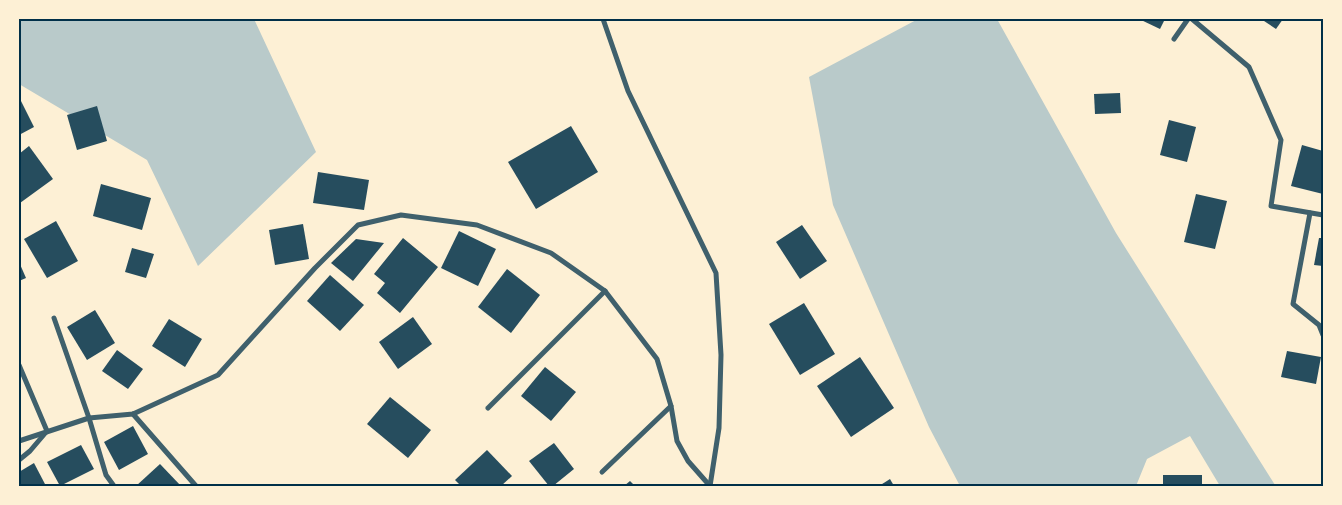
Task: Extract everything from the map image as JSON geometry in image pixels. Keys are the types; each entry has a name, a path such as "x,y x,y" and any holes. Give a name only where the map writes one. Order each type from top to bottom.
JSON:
{"street":[{"path":"603,19 628,91 716,273 721,355 719,428 710,486"},
{"path":"1174,40 1188,19"},
{"path":"1192,19 1249,67 1281,140 1271,206 1323,215"},
{"path":"1310,213 1293,304 1319,325 1323,334"},
{"path":"19,441 89,418 133,414 218,375 315,268 358,224 401,215 477,225 552,253 605,291 657,359 671,406 677,441 688,461 710,486"},
{"path":"488,408 605,291"},
{"path":"54,318 89,418 106,475 114,486"},
{"path":"19,365 47,431"},
{"path":"602,472 671,406"},
{"path":"133,414 196,486"},
{"path":"19,460 30,451 47,431"}],"shaded area":[{"path":"19,19 254,19 316,152 198,266 147,160 19,84"},
{"path":"918,19 997,19 1116,233 1275,485 1220,486 1190,436 1147,459 1136,486 960,486 929,427 833,205 809,77"}],"building":[{"path":"1139,19 1165,19 1160,29"},
{"path":"1261,19 1283,19 1276,29"},
{"path":"1120,93 1121,113 1095,114 1094,94"},
{"path":"19,97 34,127 19,135"},
{"path":"97,106 107,141 77,150 67,115"},
{"path":"1169,120 1196,127 1187,162 1160,155"},
{"path":"571,126 598,172 536,209 508,162"},
{"path":"1302,145 1323,151 1323,194 1291,186"},
{"path":"29,146 53,179 20,203 19,154"},
{"path":"318,172 369,180 364,210 313,203"},
{"path":"101,184 151,198 142,230 93,216"},
{"path":"1196,194 1227,201 1215,249 1184,242"},
{"path":"56,221 78,261 47,278 24,239"},
{"path":"303,224 309,259 275,265 269,230"},
{"path":"802,225 827,261 800,279 776,242"},
{"path":"459,231 496,249 478,286 441,268"},
{"path":"403,238 438,267 400,313 377,293 385,283 374,274"},
{"path":"1319,238 1323,238 1323,266 1314,265"},
{"path":"356,239 384,243 353,281 331,263"},
{"path":"132,248 154,254 146,278 125,272"},
{"path":"19,262 26,278 19,281"},
{"path":"507,269 540,295 511,333 478,307"},
{"path":"330,275 364,305 340,331 307,301"},
{"path":"804,303 835,354 800,375 769,324"},
{"path":"95,310 115,343 87,360 67,327"},
{"path":"413,317 432,344 398,369 379,342"},
{"path":"169,319 202,339 185,367 152,346"},
{"path":"117,350 143,369 128,389 102,371"},
{"path":"1287,351 1321,357 1316,384 1281,377"},
{"path":"860,357 894,408 851,437 817,386"},
{"path":"545,367 576,392 551,421 521,396"},
{"path":"390,397 431,430 408,458 367,424"},
{"path":"133,426 148,454 119,470 104,442"},
{"path":"554,443 574,469 553,486 549,486 529,461"},
{"path":"81,445 94,469 60,486 47,462"},
{"path":"487,450 512,476 501,486 461,486 455,480"},
{"path":"34,463 46,486 19,486 19,472"},
{"path":"160,464 181,486 136,486"},
{"path":"1163,475 1202,475 1202,486 1163,486"},
{"path":"890,479 894,486 879,486"},
{"path":"630,481 635,486 624,486"}]}
